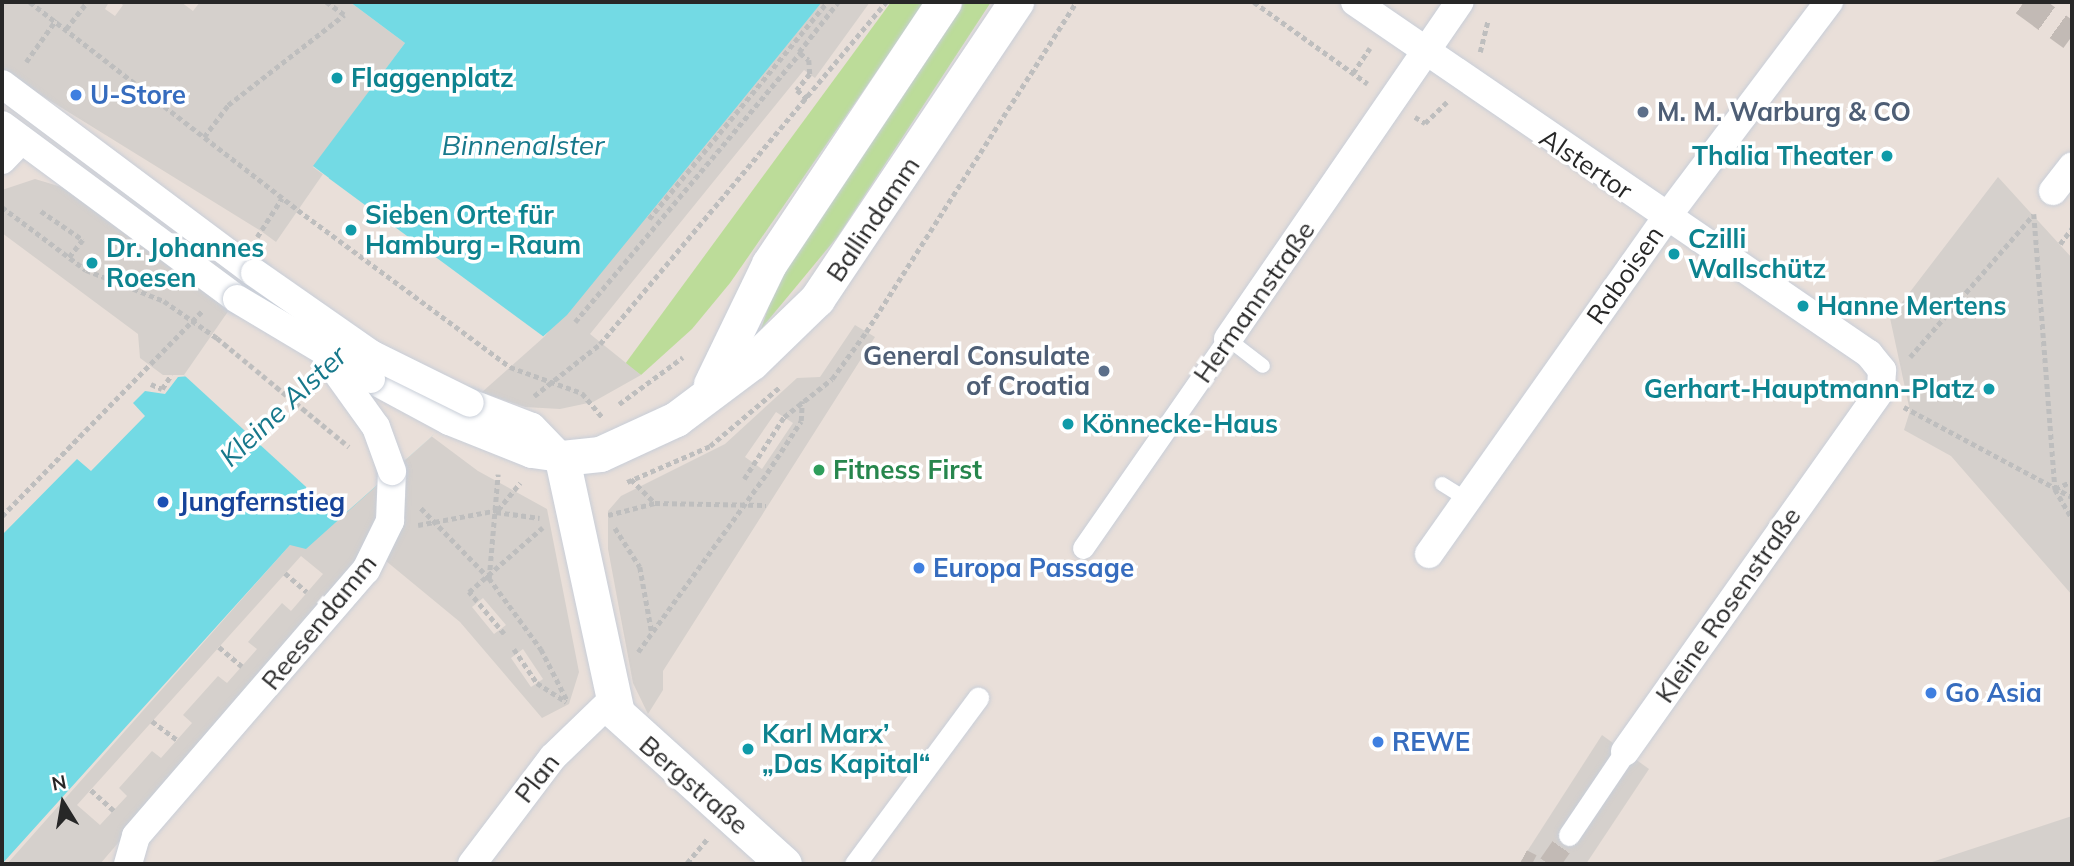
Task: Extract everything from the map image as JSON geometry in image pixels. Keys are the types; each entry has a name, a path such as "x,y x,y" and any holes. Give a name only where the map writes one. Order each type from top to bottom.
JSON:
{"street":[{"name":"Ballindamm","path":"694,406 733,351 769,264 944,2"},
{"name":"Ballindamm","path":"567,471 617,448 694,406 752,362 838,276 1016,2"},
{"name":"Alstertor","path":"1355,2 1426,55 1868,354 1882,382"},
{"name":"Hermannstraße","path":"1083,548 1426,55 1460,2"},
{"name":"Raboisen","path":"1429,554 1666,218 1829,2"},
{"path":"12,76 255,273 371,354 470,403 531,427 567,471 611,701"},
{"path":"8,142 237,299 324,355 449,421 567,471"},
{"path":"2053,191 2072,167"},
{"name":"Reesendamm","path":"128,864 136,836 366,570 390,521 393,471 376,427 324,355"},
{"name":"Kleine Rosenstraße","path":"1569,835 1882,382"},
{"path":"855,864 978,698"},
{"name":"Plan","path":"472,864 574,715 611,701"},
{"name":"Bergstraße","path":"611,701 628,728 784,864"}],"lane":[{"path":"1228,339 1263,366"},
{"path":"1442,484 1466,499"}],"path":[{"path":"30,2 282,198 510,368 593,402"},
{"path":"66,29 87,2"},
{"path":"204,138 228,105 344,15 326,2"},
{"path":"649,219 793,48 827,2"},
{"path":"575,321 800,53 838,2"},
{"path":"525,407 546,381 600,344 809,100 886,2"},
{"path":"744,479 802,401 832,379 866,332 1076,2"},
{"path":"12,76 56,20"},
{"path":"793,48 809,60 810,74 797,90 809,100"},
{"path":"2053,191 1901,368 1882,382 2054,489 2072,497"},
{"path":"261,231 282,198"},
{"path":"2,207 69,258 164,301 217,338 356,453"},
{"path":"41,211 83,240 69,258"},
{"path":"2033,215 2054,489 2072,519"},
{"path":"2060,244 2072,228"},
{"path":"2,516 194,322 207,304"},
{"path":"590,416 627,400 690,351"},
{"path":"151,384 162,389 171,375"},
{"path":"629,664 743,507 801,421 802,401"},
{"path":"2054,489 2072,481"},
{"path":"489,578 495,482"},
{"path":"636,489 655,503 743,507 766,505"},
{"path":"515,492 492,511 438,522 489,578 525,626 574,715"},
{"path":"606,516 640,567 652,634"},
{"path":"504,634 469,592 489,578 551,519"},
{"path":"285,573 308,592"},
{"path":"519,633 525,626"},
{"path":"219,647 242,666"},
{"path":"514,649 537,683 574,715"},
{"path":"152,721 177,740"},
{"path":"91,790 114,811"}],"green space":[{"path":"891,2 925,2 730,283 692,329 641,375 625,364"},
{"path":"964,2 991,2 838,236 761,329 778,279"}],"shaded area":[{"path":"2,2 109,2 105,9 115,16 123,5 119,2 181,2 193,11 200,2 350,2 405,43 313,167 544,337 822,2 870,2 815,78 804,70 590,334 641,375 593,402 560,409 525,407 481,392 261,231 15,79 2,69"},
{"name":"Gerhart-Hauptmann-Platz","path":"1998,177 2072,258 2072,595 1951,456 1904,430 1910,411 1890,318"},
{"path":"35,179 68,189 278,348 378,470 375,525 348,576 100,864 7,864 290,545 337,515 184,375 163,375 140,358 138,334 2,233 2,190","holes":["301,556 323,574 291,611 282,603 248,642 257,649 227,683 218,676 183,715 192,723 161,758 152,751 119,788 127,796 100,825 77,805"]},
{"path":"855,325 875,337 663,671 663,690 648,714 633,683 608,549 608,511 621,496 725,444 797,378 820,377","holes":["776,412 793,423 762,469 745,457"]},
{"path":"387,403 478,471 547,509 579,672 569,704 542,718 460,622 386,561 406,496","holes":["483,598 506,625 494,634 472,607","523,649 543,679 531,687 511,658"]},
{"path":"1602,735 1649,769 1586,864 1519,864"},
{"path":"2072,816 2072,864 1926,864"}],"water":[{"path":"350,2 822,2 567,315 306,549 290,545 2,864 2,535 77,459 91,471 145,416 133,403 145,391 165,394 178,377 190,376 329,178 313,166 405,43"}],"pier":[{"path":"323,174 544,337 340,518 184,375"}],"tunnel":[{"path":"2024,2 2072,37"},
{"path":"1549,864 1569,835"},
{"path":"1522,859 1532,864"}],"place":[{"name":"Flaggenplatz","path":"337,78"},
{"name":"U-Store","path":"76,95"},
{"name":"M. M. Warburg & CO","path":"1643,112"},
{"name":"Thalia Theater","path":"1887,156"},
{"name":"Sieben Orte für Hamburg - Raum","path":"351,230"},
{"name":"Czilli Wallschütz","path":"1674,254"},
{"name":"Dr. Johannes Roesen","path":"92,263"},
{"name":"Hanne Mertens","path":"1803,306"},
{"name":"General Consulate of Croatia","path":"1104,371"},
{"name":"Gerhart-Hauptmann-Platz","path":"1989,389"},
{"name":"Könnecke-Haus","path":"1068,424"},
{"name":"Fitness First","path":"819,470"},
{"name":"Jungfernstieg","path":"163,502"},
{"name":"Europa Passage","path":"919,568"},
{"name":"Go Asia","path":"1931,693"},
{"name":"REWE","path":"1378,742"},
{"name":"Karl Marx’ „Das Kapital“","path":"748,749"}],"water label":[{"name":"Binnenalster","path":"523,145"},
{"name":"Kleine Alster","path":"283,406"}]}
